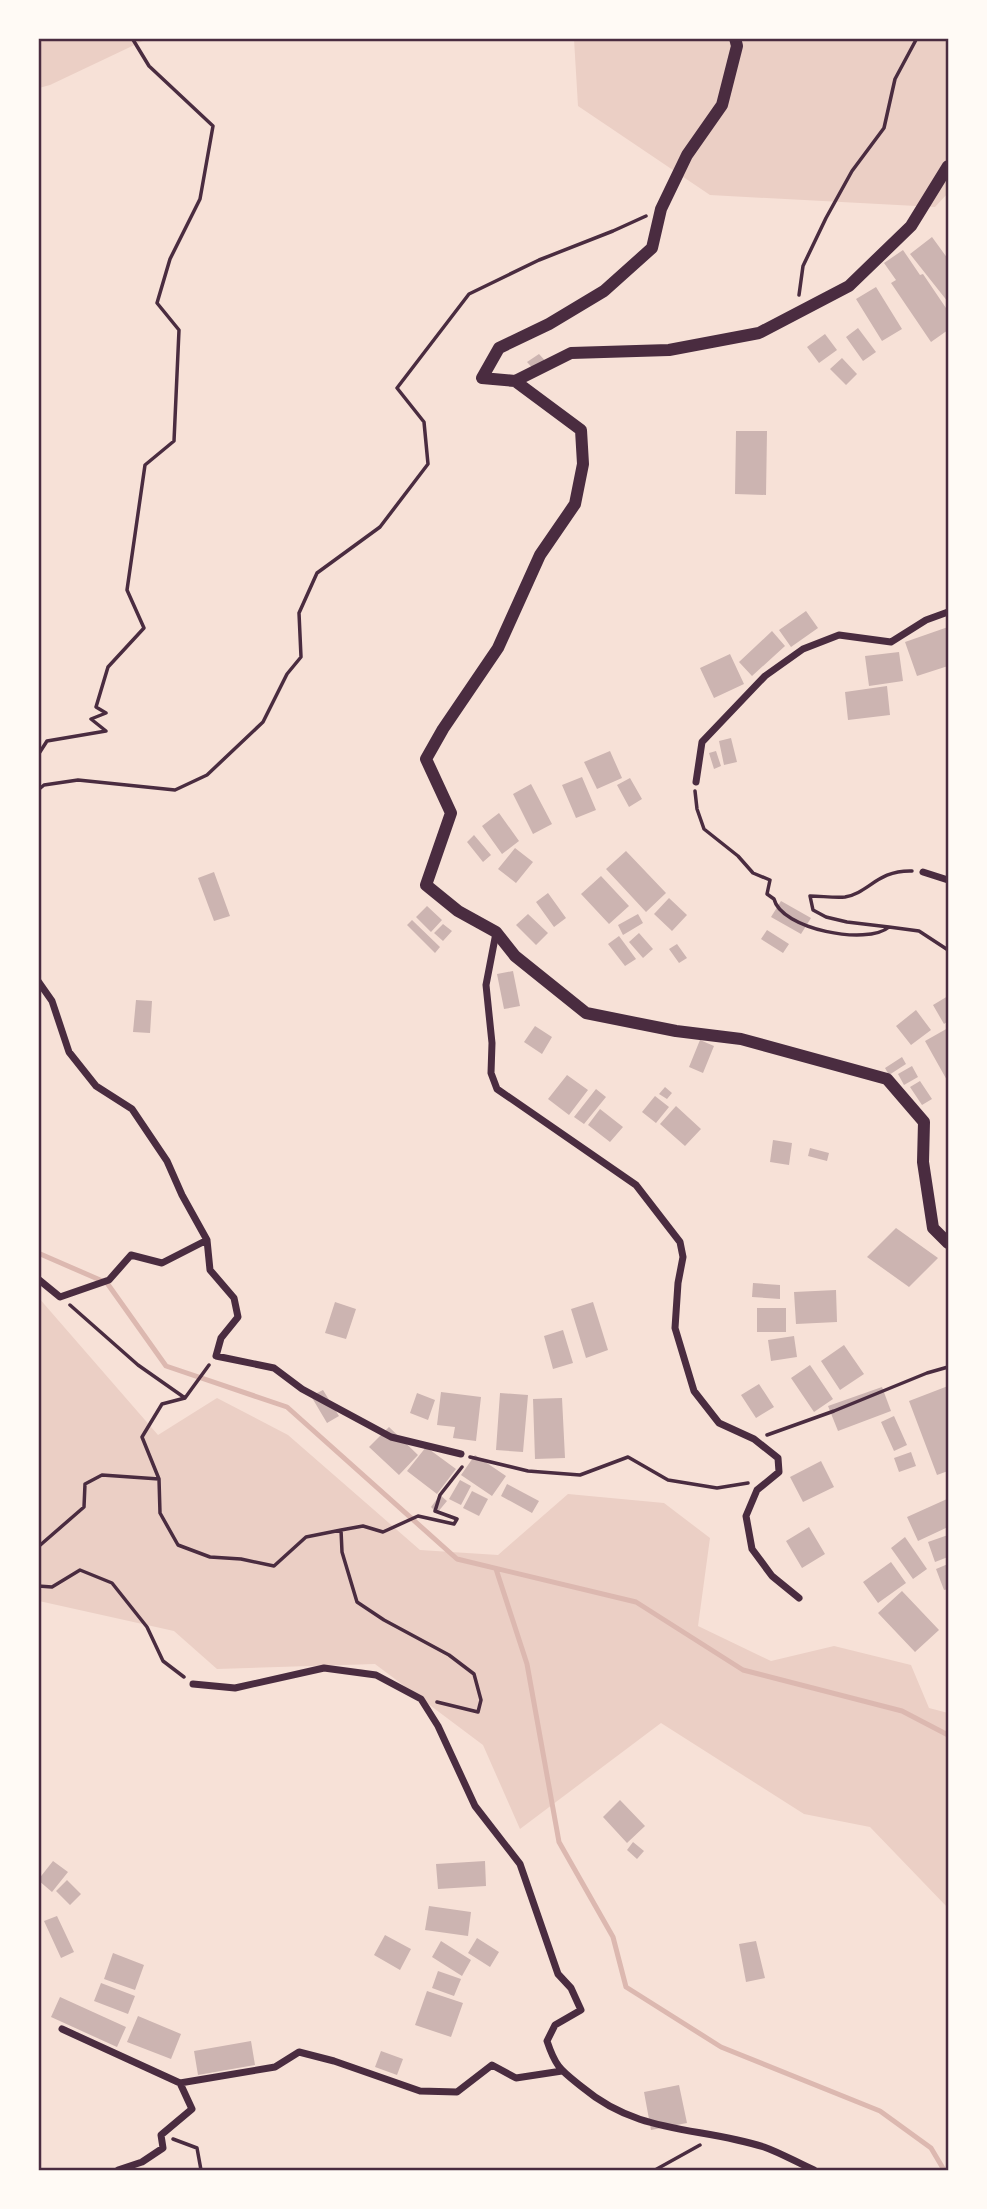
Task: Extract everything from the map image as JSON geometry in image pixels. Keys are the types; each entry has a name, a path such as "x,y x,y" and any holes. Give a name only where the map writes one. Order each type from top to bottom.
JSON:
{"street":[{"path":"735,38 737,46 722,105 687,155 661,209 652,248 604,291 549,324 499,348 482,378 515,381 581,430 583,464 575,504 540,555 498,648 426,759 451,813 426,885 458,911 496,932 515,956 586,1013 676,1031 741,1038 887,1079 924,1122 923,1162 933,1228 948,1243"},
{"path":"515,381 571,353 668,350 759,333 849,286 911,226 948,166"},
{"path":"696,782 702,742 765,676 803,649 839,635 891,642 926,620 948,612"},
{"path":"923,872 948,880"},
{"path":"496,932 486,985 492,1043 491,1073 497,1089 636,1185 680,1242 683,1257 675,1328 694,1391 719,1423 754,1439 778,1458 779,1472 757,1490 746,1516 752,1549 772,1576 799,1598"},
{"path":"38,981 52,1002 69,1052 96,1086 132,1109 167,1161 182,1195 208,1240 210,1270 234,1298 238,1317 221,1338 216,1356 274,1368 302,1389 391,1437 466,1455"},
{"path":"38,1279 60,1297 109,1280 131,1255 162,1263 208,1240"},
{"path":"193,1684 235,1688 324,1668 376,1675 421,1699 438,1726 475,1806 520,1864 558,1974 571,1988 581,2010 555,2025 547,2041 554,2062 601,2104 644,2123 766,2148 814,2171"},
{"path":"62,2029 180,2083 275,2067 299,2052 334,2061 420,2091 457,2092 492,2065 516,2078 562,2071"},
{"path":"118,2171 142,2162 163,2148 161,2135 191,2109 180,2083"}],"path":[{"path":"38,755 47,741 106,731 91,719 106,713 96,707 108,667 144,628 127,590 145,465 174,441 179,330 157,303 170,259 200,199 213,126 149,66 132,38"},
{"path":"796,314 803,267 852,171 884,128 895,79 917,38"},
{"path":"38,790 44,785 78,780 175,790 207,775 263,722 287,674 301,657 299,613 317,573 380,527 428,464 424,422 397,388 469,293 539,260 661,209"},
{"path":"696,782 698,810 704,829 738,856 753,873 770,880 767,894 774,899 775,905 802,925 818,930 862,935 883,932 889,927"},
{"path":"923,872 888,874 846,897 810,896 813,909 826,917 919,931 948,950"},
{"path":"60,1297 138,1365 185,1398"},
{"path":"754,1439 948,1367"},
{"path":"204,1374 185,1398 162,1404 142,1437 159,1479 160,1513 177,1545 210,1557 240,1559 274,1566 306,1537 363,1527 383,1532 418,1516 454,1524 457,1519 435,1511 440,1495 466,1455 528,1471 580,1475 628,1457 668,1480 717,1488 770,1479"},
{"path":"38,1547 83,1507 85,1485 102,1475 159,1479"},
{"path":"341,1530 342,1552 357,1602 383,1620 449,1655 474,1674 481,1700 478,1712 421,1699"},
{"path":"38,1586 52,1587 80,1570 112,1583 147,1627 163,1661 193,1684"},
{"path":"161,2135 197,2148 201,2171"},
{"path":"655,2171 717,2136"}],"shaded area":[{"path":"39,39 147,39 39,88"},
{"path":"574,39 948,39 948,193 935,207 710,195 578,106"},
{"path":"38,1297 158,1435 217,1398 288,1435 420,1550 498,1555 568,1494 664,1503 710,1538 698,1626 771,1661 834,1646 911,1665 929,1708 948,1713 948,1908 870,1827 804,1814 661,1723 520,1829 483,1745 375,1664 217,1669 174,1631 39,1601"}],"building":[{"path":"932,237 948,259 948,302 910,254"},
{"path":"903,250 948,311 948,330 931,342 891,283 896,280 884,263"},
{"path":"876,287 902,329 882,341 856,299"},
{"path":"858,328 876,352 863,361 846,337"},
{"path":"825,334 837,350 819,363 807,347"},
{"path":"539,354 550,366 538,374 527,362"},
{"path":"842,358 857,374 846,385 830,369"},
{"path":"736,431 767,431 766,495 735,494"},
{"path":"806,611 818,628 791,647 779,630"},
{"path":"948,627 948,666 917,676 905,642"},
{"path":"772,631 785,646 752,676 739,662"},
{"path":"899,652 903,681 869,686 865,656"},
{"path":"730,654 744,684 714,698 700,668"},
{"path":"887,686 890,715 848,720 845,692"},
{"path":"731,738 737,762 724,765 719,741"},
{"path":"610,751 622,778 597,789 584,762"},
{"path":"716,751 721,766 714,769 709,753"},
{"path":"582,777 596,810 576,818 562,785"},
{"path":"630,778 642,799 629,807 617,785"},
{"path":"531,784 552,824 533,834 513,794"},
{"path":"499,813 519,841 502,854 482,826"},
{"path":"474,835 491,855 483,862 467,842"},
{"path":"515,848 533,862 516,883 498,869"},
{"path":"626,851 666,893 646,912 606,869"},
{"path":"214,872 230,916 214,921 198,878"},
{"path":"601,876 629,906 609,924 581,894"},
{"path":"548,893 566,918 554,927 536,902"},
{"path":"669,898 687,915 672,931 654,914"},
{"path":"781,901 811,918 801,934 771,917"},
{"path":"427,906 442,920 431,932 416,917"},
{"path":"528,914 548,933 536,945 516,925"},
{"path":"638,914 643,923 623,935 618,925"},
{"path":"412,920 440,947 435,953 407,925"},
{"path":"443,924 452,931 443,941 434,933"},
{"path":"767,930 789,944 783,953 761,939"},
{"path":"639,933 653,949 643,958 629,942"},
{"path":"619,936 636,959 625,966 608,944"},
{"path":"677,944 687,958 679,963 669,949"},
{"path":"513,971 520,1006 504,1009 497,974"},
{"path":"948,996 948,1021 944,1024 933,1005"},
{"path":"136,1000 152,1001 150,1033 133,1032"},
{"path":"916,1010 931,1030 911,1045 896,1026"},
{"path":"535,1026 552,1037 542,1054 524,1042"},
{"path":"948,1028 948,1082 925,1041"},
{"path":"700,1040 714,1046 703,1073 689,1067"},
{"path":"902,1057 906,1064 889,1075 885,1068"},
{"path":"912,1066 918,1077 904,1085 898,1074"},
{"path":"567,1075 588,1090 569,1115 548,1099"},
{"path":"920,1081 932,1099 922,1105 910,1087"},
{"path":"665,1087 672,1093 667,1099 659,1094"},
{"path":"596,1089 606,1097 584,1124 574,1117"},
{"path":"655,1096 669,1107 656,1123 642,1112"},
{"path":"676,1106 701,1129 685,1146 660,1124"},
{"path":"600,1109 623,1127 610,1142 588,1125"},
{"path":"773,1140 792,1143 789,1165 770,1162"},
{"path":"810,1148 829,1153 827,1161 808,1156"},
{"path":"896,1228 938,1258 909,1287 867,1257"},
{"path":"753,1283 780,1285 780,1299 752,1297"},
{"path":"836,1290 837,1322 796,1324 794,1292"},
{"path":"335,1302 356,1309 346,1339 325,1333"},
{"path":"593,1302 608,1350 586,1358 571,1309"},
{"path":"757,1308 786,1308 786,1332 757,1332"},
{"path":"563,1330 573,1363 553,1369 544,1336"},
{"path":"794,1336 797,1357 771,1361 768,1340"},
{"path":"844,1345 864,1374 840,1390 821,1361"},
{"path":"810,1365 833,1399 814,1412 791,1378"},
{"path":"759,1384 774,1407 756,1418 741,1395"},
{"path":"948,1386 948,1471 937,1475 909,1401"},
{"path":"882,1387 891,1411 838,1431 828,1406"},
{"path":"323,1390 339,1416 327,1423 311,1396"},
{"path":"441,1392 481,1397 476,1441 453,1438 455,1427 437,1425"},
{"path":"417,1393 435,1400 428,1420 410,1413"},
{"path":"500,1393 528,1395 523,1452 496,1450"},
{"path":"562,1398 565,1458 535,1459 533,1399"},
{"path":"894,1416 907,1445 894,1451 881,1422"},
{"path":"389,1427 418,1455 399,1475 369,1447"},
{"path":"426,1447 456,1469 437,1494 407,1471"},
{"path":"911,1452 916,1466 899,1472 894,1458"},
{"path":"475,1455 506,1476 492,1496 461,1475"},
{"path":"821,1461 834,1487 803,1502 790,1477"},
{"path":"460,1480 471,1486 461,1505 449,1499"},
{"path":"507,1484 539,1501 532,1513 501,1496"},
{"path":"472,1491 488,1499 479,1516 463,1508"},
{"path":"440,1495 447,1501 437,1513 431,1507"},
{"path":"947,1499 948,1527 918,1541 907,1517"},
{"path":"809,1527 825,1554 802,1568 786,1541"},
{"path":"948,1535 948,1557 935,1562 928,1542"},
{"path":"905,1537 927,1569 913,1579 891,1548"},
{"path":"891,1562 906,1583 878,1603 863,1582"},
{"path":"948,1564 948,1589 944,1590 936,1569"},
{"path":"902,1591 939,1630 915,1652 878,1613"},
{"path":"620,1800 645,1826 627,1843 603,1817"},
{"path":"633,1842 644,1851 637,1859 627,1850"},
{"path":"53,1861 68,1872 52,1892 38,1880"},
{"path":"485,1861 486,1886 438,1889 436,1864"},
{"path":"67,1880 81,1894 70,1905 56,1891"},
{"path":"429,1906 471,1912 468,1936 425,1930"},
{"path":"57,1916 74,1952 61,1958 44,1921"},
{"path":"385,1935 411,1949 400,1970 374,1955"},
{"path":"477,1938 499,1952 490,1967 468,1953"},
{"path":"441,1941 471,1960 462,1976 432,1957"},
{"path":"756,1941 765,1978 746,1982 739,1944"},
{"path":"113,1953 144,1965 135,1990 104,1979"},
{"path":"438,1971 461,1979 454,1996 432,1988"},
{"path":"101,1983 135,1996 128,2014 94,2001"},
{"path":"427,1991 463,2003 451,2037 415,2025"},
{"path":"60,1997 126,2027 117,2047 51,2017"},
{"path":"138,2016 181,2034 171,2059 127,2042"},
{"path":"251,2041 255,2065 198,2075 194,2051"},
{"path":"381,2051 403,2059 397,2075 375,2067"},
{"path":"679,2085 687,2123 651,2130 644,2092"}],"waterway":[{"path":"38,1253 107,1283 166,1366 287,1407 457,1559 636,1602 743,1670 902,1711 948,1735"},
{"path":"496,1569 527,1664 559,1842 613,1937 626,1987 721,2047 880,2111 931,2148 944,2170"}]}
